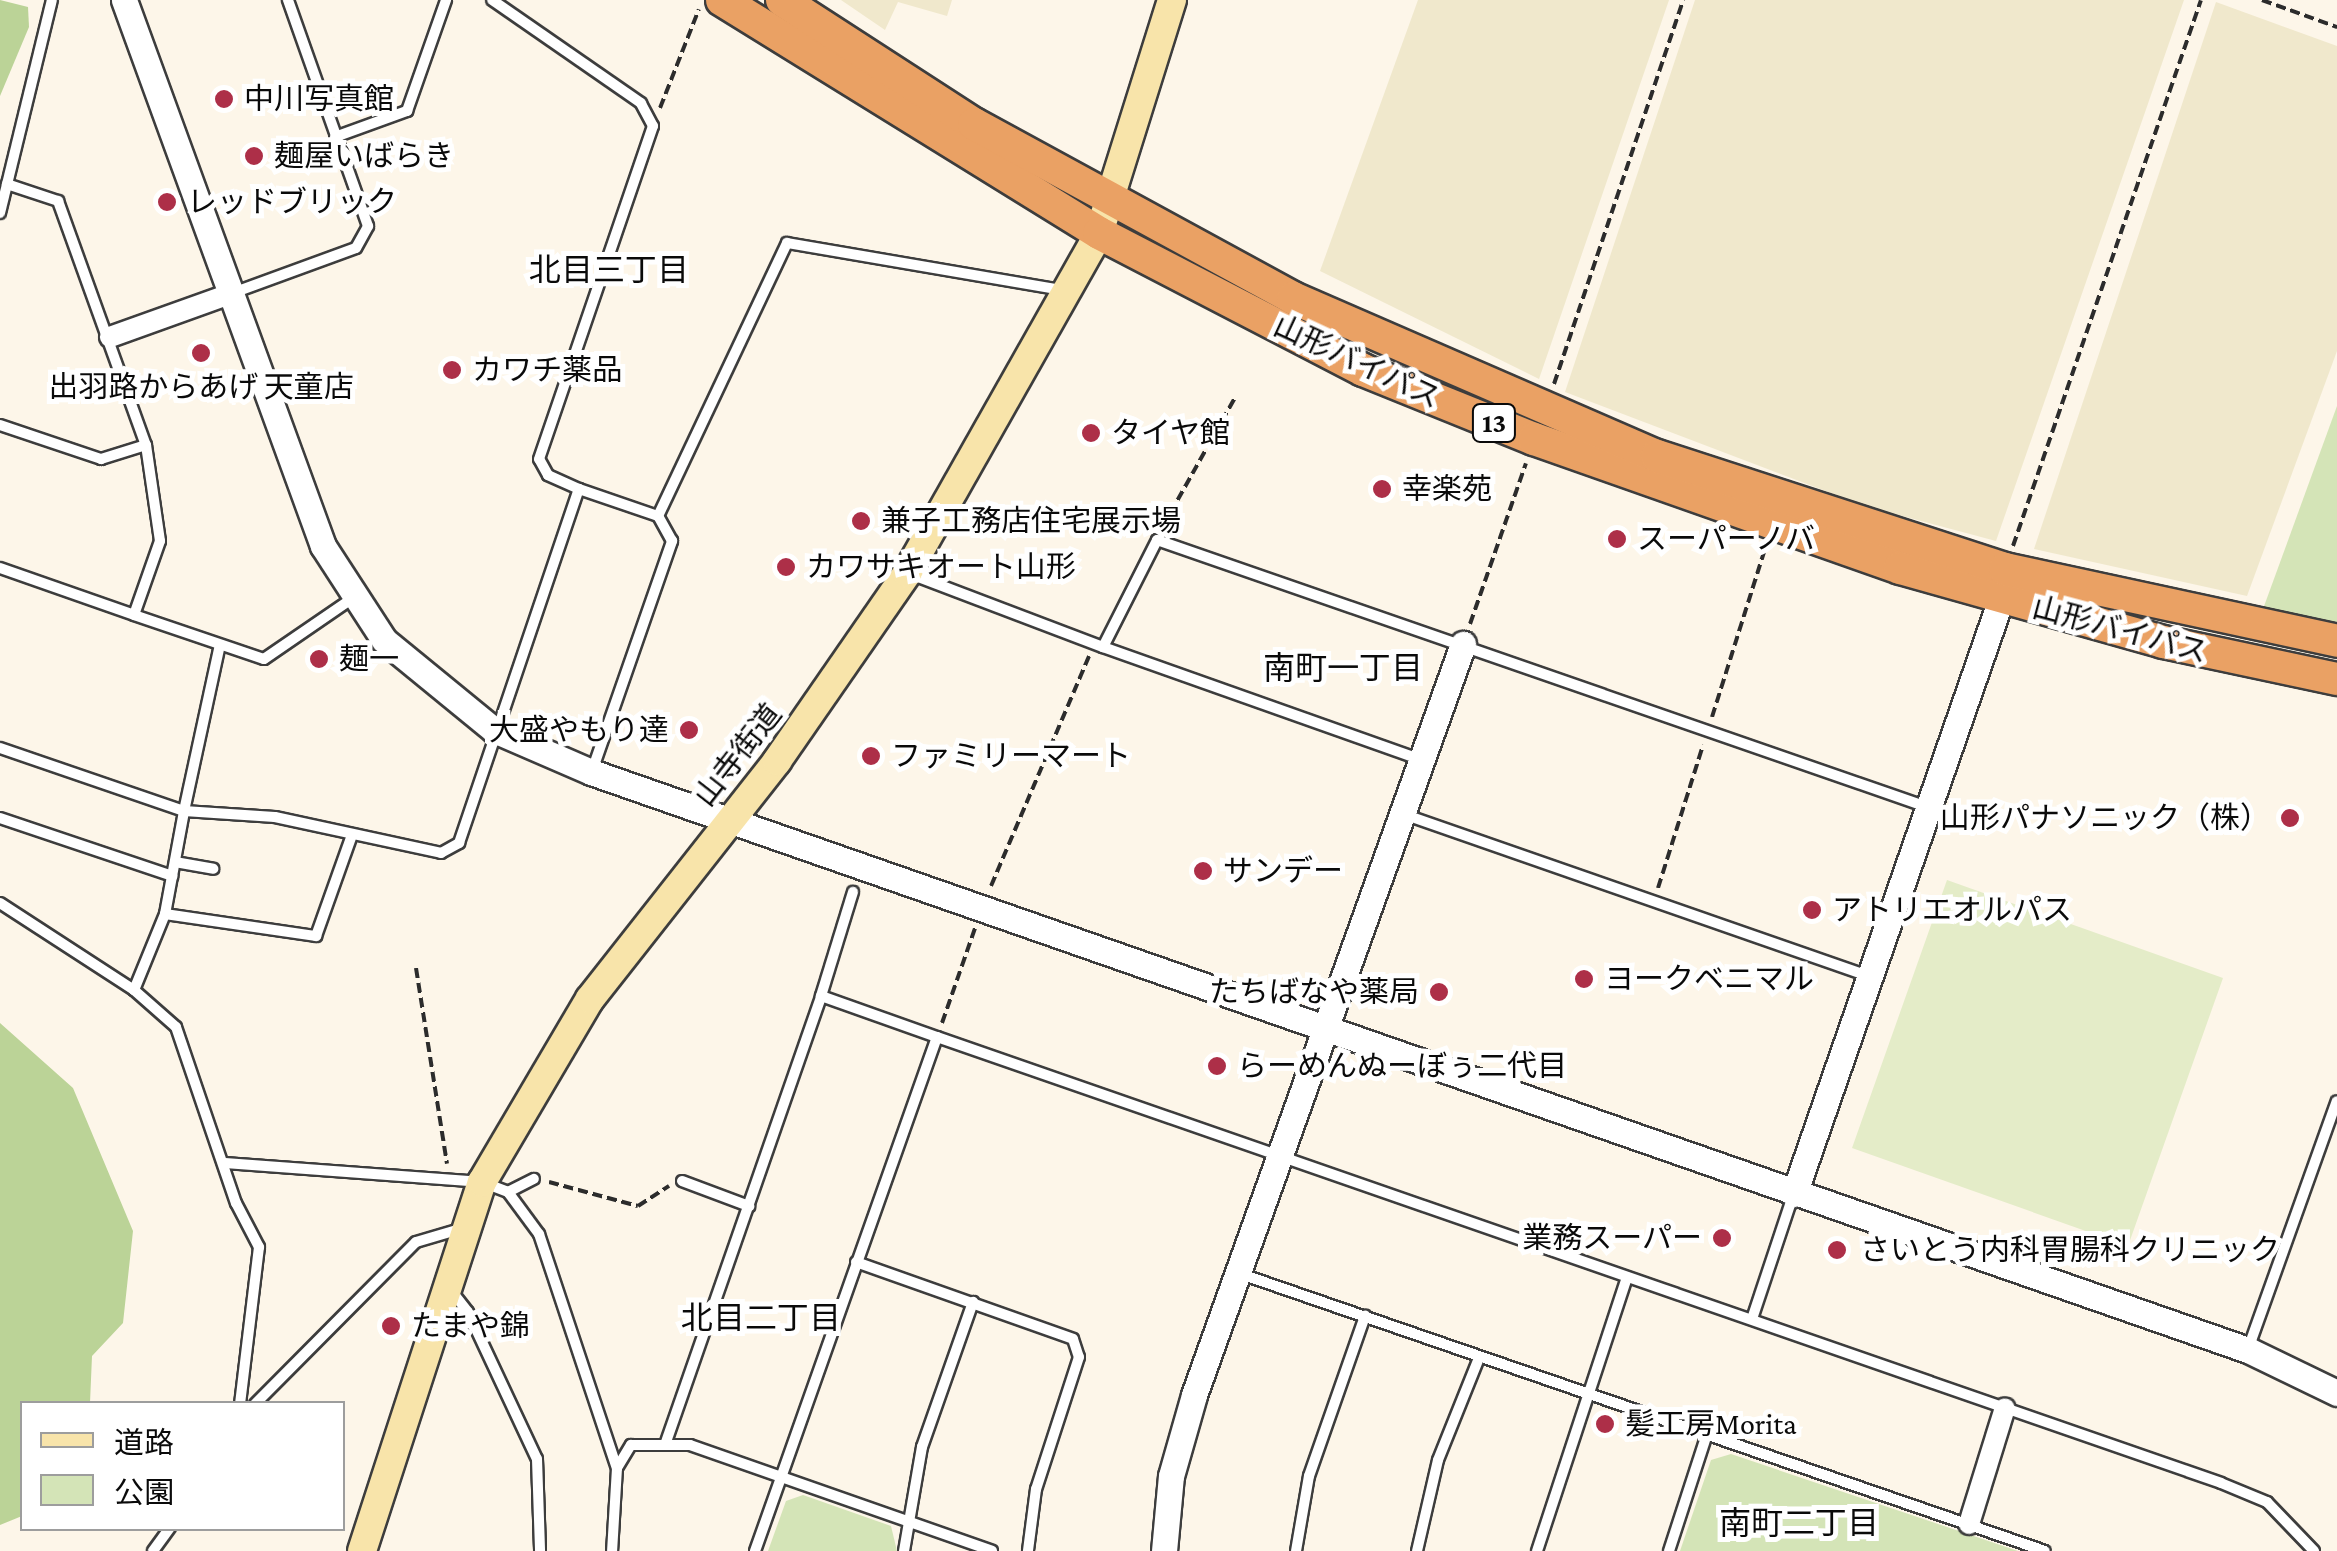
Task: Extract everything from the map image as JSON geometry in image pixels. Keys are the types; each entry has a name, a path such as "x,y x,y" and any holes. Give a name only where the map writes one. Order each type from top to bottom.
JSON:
{"highway":[{"name":"山形バイパス","path":"722,0 1099,234 1363,370 1782,500 2003,584 2337,641"},
{"name":"山形バイパス","path":"782,0 974,124 1293,298 1540,424 1773,524 2003,584 2337,679"}],"main road":[{"name":"山寺街道","path":"362,1551 466,1227 495,1187 590,999 730,818 908,574 1070,292 1099,234 1114,201 1172,0"}],"street":[{"path":"124,0 301,496 353,598 418,674 494,730 591,772 1329,1025 1794,1194 2248,1350 2337,1393"},
{"path":"110,337 230,294"},
{"path":"1794,1194 2003,584"},
{"path":"1164,1551 1171,1476 1406,816 1463,644"},
{"path":"1969,1524 2004,1408"}],"lane":[{"path":"0,213 52,0"},
{"path":"230,294 356,248 368,226 288,0"},
{"path":"336,137 407,111 446,0"},
{"path":"492,0 641,102 653,126 539,459 548,476 658,516 672,542 591,772"},
{"path":"7,184 58,200 146,444 160,541 134,615"},
{"path":"658,516 788,242 1070,292"},
{"path":"0,425 101,458 146,444"},
{"path":"0,748 184,812 275,817 441,854 459,843 494,730 579,490"},
{"path":"1098,646 1158,540 1928,807"},
{"path":"0,568 264,659 353,598"},
{"path":"908,574 1098,646 1425,761"},
{"path":"134,990 165,914 220,645"},
{"path":"1406,816 1868,976"},
{"path":"0,818 172,876"},
{"path":"165,914 316,936 352,835"},
{"path":"175,862 213,869"},
{"path":"666,1442 821,996 853,892"},
{"path":"0,903 134,990 176,1027 236,1203 260,1247 240,1401"},
{"path":"821,996 2267,1502 2314,1551"},
{"path":"755,1551 937,1037"},
{"path":"2248,1350 2337,1101"},
{"path":"225,1163 450,1178 495,1187 534,1178"},
{"path":"682,1181 748,1206"},
{"path":"495,1187 539,1234 617,1468 612,1551"},
{"path":"1752,1319 1794,1194"},
{"path":"259,1401 416,1242 466,1227"},
{"path":"856,1262 1073,1338 1079,1357 1036,1489 1028,1551"},
{"path":"1241,1274 2045,1551"},
{"path":"1537,1551 1627,1277"},
{"path":"447,1285 468,1312 537,1459 540,1551"},
{"path":"904,1551 905,1521 922,1446 973,1302"},
{"path":"1296,1551 1309,1476 1364,1316"},
{"path":"1417,1551 1438,1460 1479,1358"},
{"path":"1669,1551 1707,1434"},
{"path":"617,1468 631,1446 666,1442 992,1551"}],"path":[{"path":"653,126 702,0"},
{"path":"1463,644 1683,0"},
{"path":"2003,584 2201,0"},
{"path":"2262,0 2337,27"},
{"path":"1158,540 1236,396"},
{"path":"1653,902 1773,524"},
{"path":"937,1037 982,908 1098,646"},
{"path":"416,968 450,1178"},
{"path":"534,1178 638,1206 682,1181"}],"shaded area":[{"path":"841,0 952,0 947,16 898,2 885,30"},
{"path":"1418,0 1669,0 1539,379 1320,271"},
{"path":"1695,0 2184,0 1996,541 1865,506 1565,392"},
{"path":"2216,2 2337,46 2337,351 2247,596 2034,549"}],"green space":[{"path":"0,0 28,7 29,27 0,96"},
{"path":"2337,406 2337,622 2263,609"},
{"path":"1947,880 2223,978 2128,1246 1852,1148"},
{"path":"0,1023 73,1088 133,1231 123,1323 92,1356 90,1401 20,1401 20,1517 0,1525"},
{"path":"1731,1454 2018,1551 1680,1551 1711,1460"},
{"path":"803,1495 891,1526 897,1551 768,1551 786,1501"}],"place":[{"name":"中川写真館","path":"224,99"},
{"name":"麺屋いばらき","path":"254,156"},
{"name":"レッドブリック","path":"167,202"},
{"name":"出羽路からあげ 天童店","path":"201,353"},
{"name":"カワチ薬品","path":"452,370"},
{"name":"タイヤ館","path":"1091,433"},
{"name":"幸楽苑","path":"1382,489"},
{"name":"兼子工務店住宅展示場","path":"861,521"},
{"name":"スーパーノバ","path":"1617,539"},
{"name":"カワサキオート山形","path":"786,567"},
{"name":"麺一","path":"319,659"},
{"name":"大盛やもり達","path":"689,730"},
{"name":"ファミリーマート","path":"871,756"},
{"name":"山形パナソニック（株）","path":"2290,818"},
{"name":"サンデー","path":"1203,871"},
{"name":"アトリエオルパス","path":"1812,910"},
{"name":"ヨークベニマル","path":"1584,979"},
{"name":"たちばなや薬局","path":"1439,992"},
{"name":"らーめんぬーぼぅ二代目","path":"1217,1066"},
{"name":"業務スーパー","path":"1722,1238"},
{"name":"さいとう内科胃腸科クリニック","path":"1837,1250"},
{"name":"たまや錦","path":"391,1326"},
{"name":"髪工房Morita","path":"1605,1424"}],"district":[{"name":"北目三丁目","path":"609,270"},
{"name":"南町一丁目","path":"1343,668"},
{"name":"北目二丁目","path":"761,1318"},
{"name":"南町二丁目","path":"1799,1523"}]}
